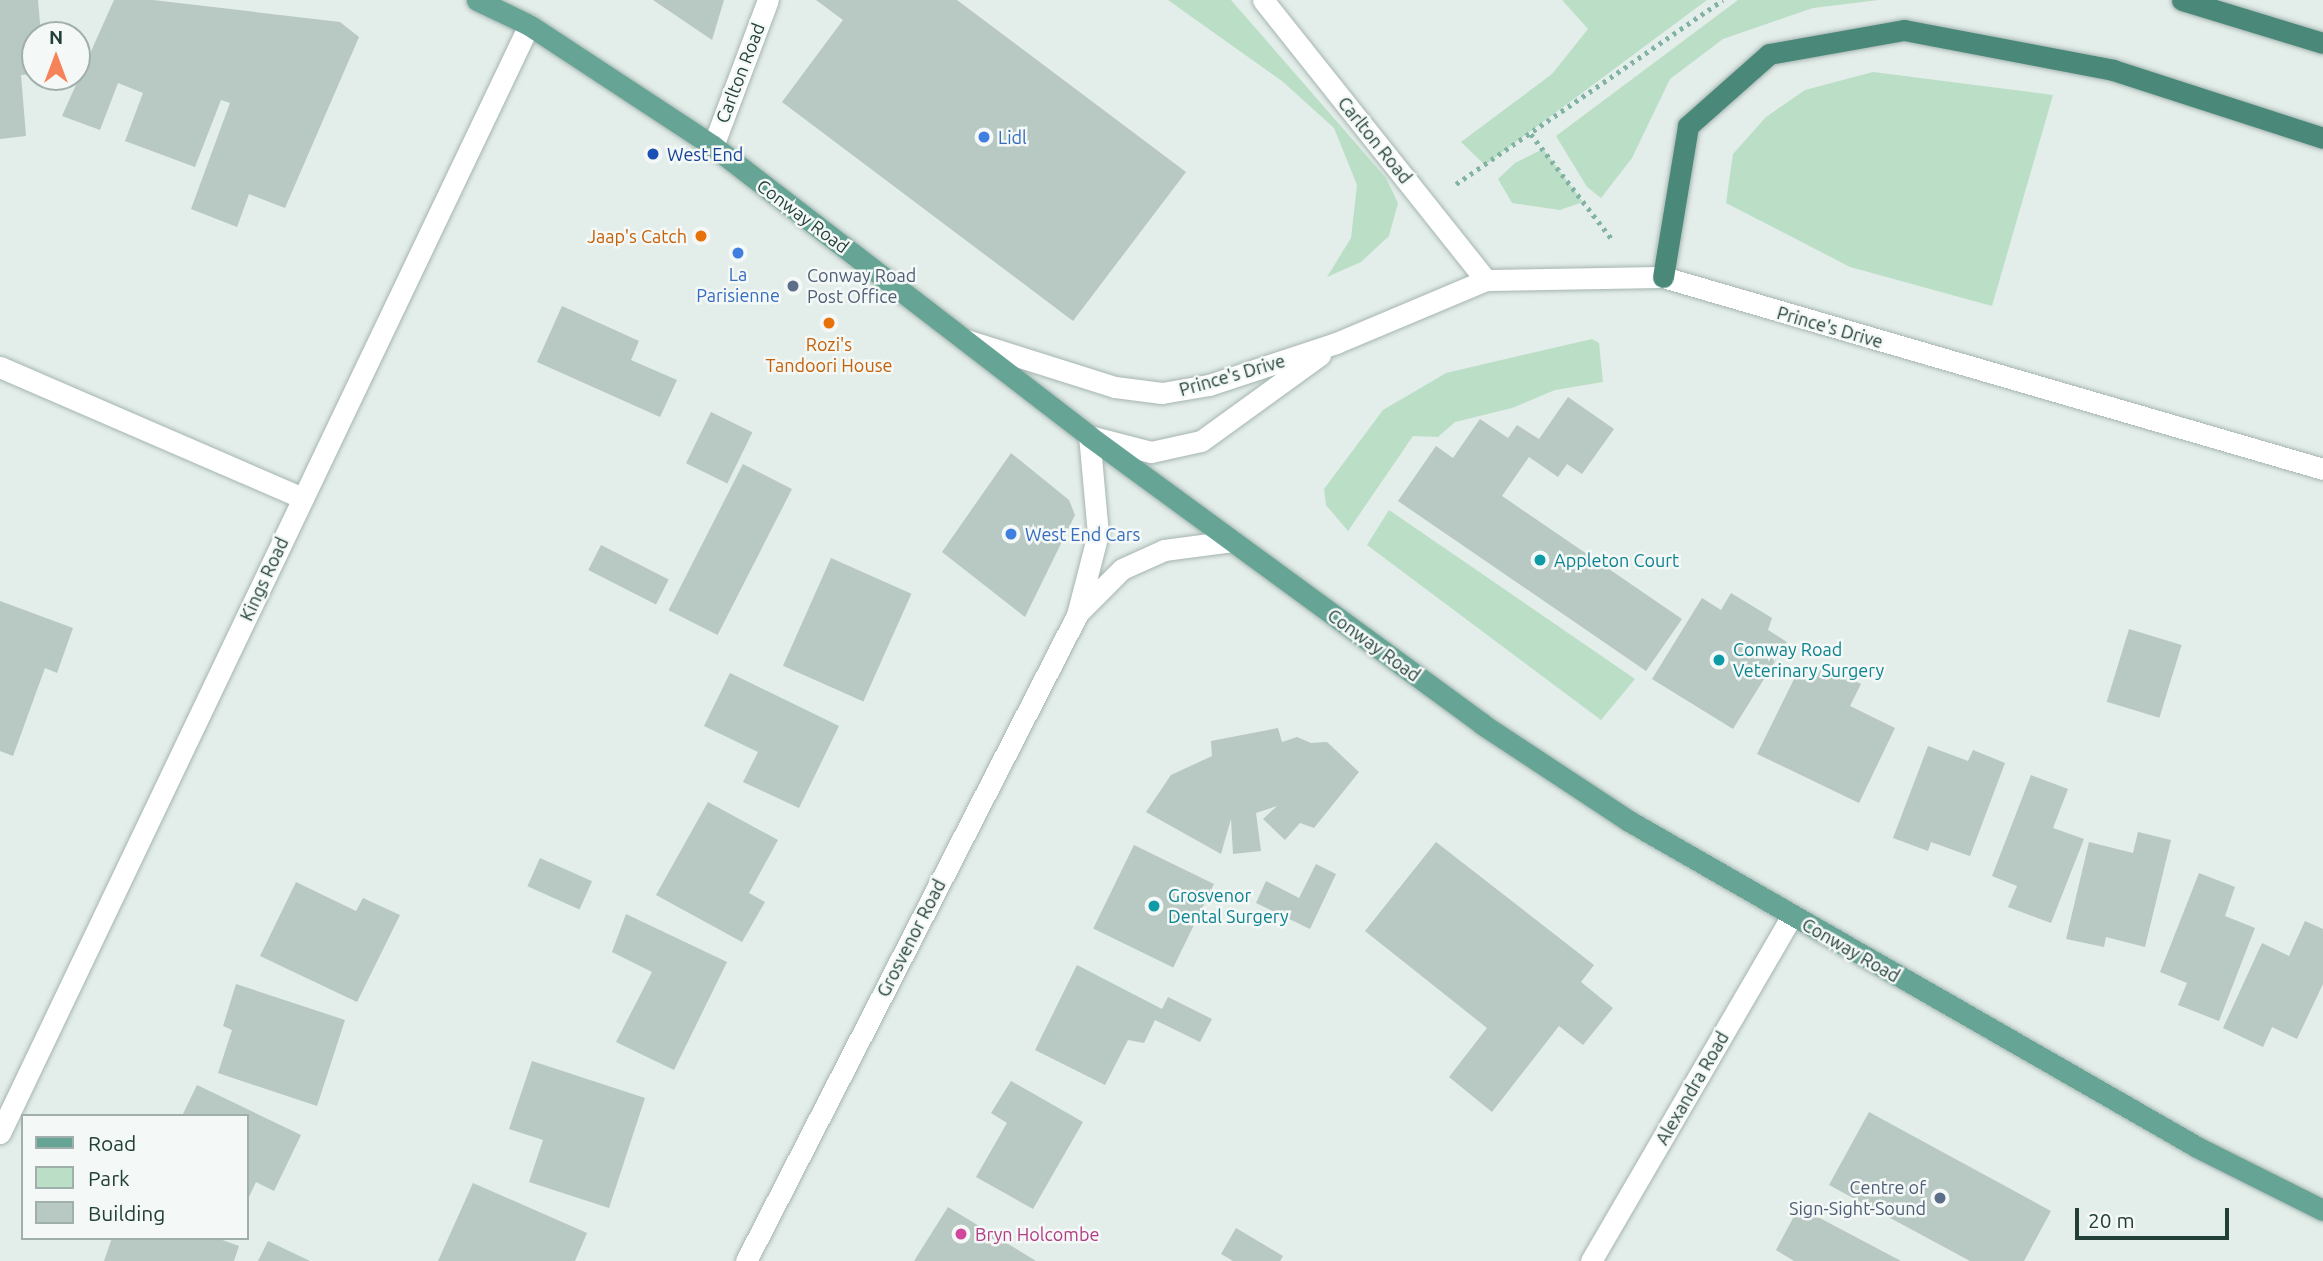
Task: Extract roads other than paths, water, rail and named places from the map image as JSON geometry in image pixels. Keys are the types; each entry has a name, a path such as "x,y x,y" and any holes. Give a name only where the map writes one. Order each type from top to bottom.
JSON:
{"highway":[{"path":"2182,0 2323,43"},
{"path":"1663,277 1688,126 1769,54 1904,30 2113,70 2323,138"}],"main road":[{"name":"Conway Road","path":"477,0 529,25 713,146 1089,436 1482,724 1629,821 2197,1147 2323,1210"},
{"name":"Carlton Road","path":"713,146 768,0"},
{"name":"Carlton Road","path":"1263,0 1486,280"},
{"name":"Kings Road","path":"0,1133 529,25"},
{"name":"Prince's Drive","path":"966,340 1115,387 1162,393 1209,385 1336,344 1486,280 1663,277 2323,469"},
{"name":"Prince's Drive","path":"1089,436 1151,452 1202,442 1336,344"},
{"path":"0,367 303,498"},
{"name":"Grosvenor Road","path":"746,1261 1077,615 1098,534 1089,436"},
{"name":"Grosvenor Road","path":"1077,615 1122,569 1164,550 1232,541"},
{"name":"Alexandra Road","path":"1591,1261 1792,916"}],"place":[{"name":"Lidl","path":"984,137"},
{"name":"West End","path":"653,154"},
{"name":"Jaap's Catch","path":"701,236"},
{"name":"La Parisienne","path":"738,253"},
{"name":"Conway Road Post Office","path":"793,286"},
{"name":"Rozi's Tandoori House","path":"829,323"},
{"name":"West End Cars","path":"1011,534"},
{"name":"Appleton Court","path":"1540,560"},
{"name":"Conway Road Veterinary Surgery","path":"1719,660"},
{"name":"Grosvenor Dental Surgery","path":"1154,906"},
{"name":"Centre of Sign-Sight-Sound","path":"1940,1198"},
{"name":"Bryn Holcombe","path":"961,1234"}]}
